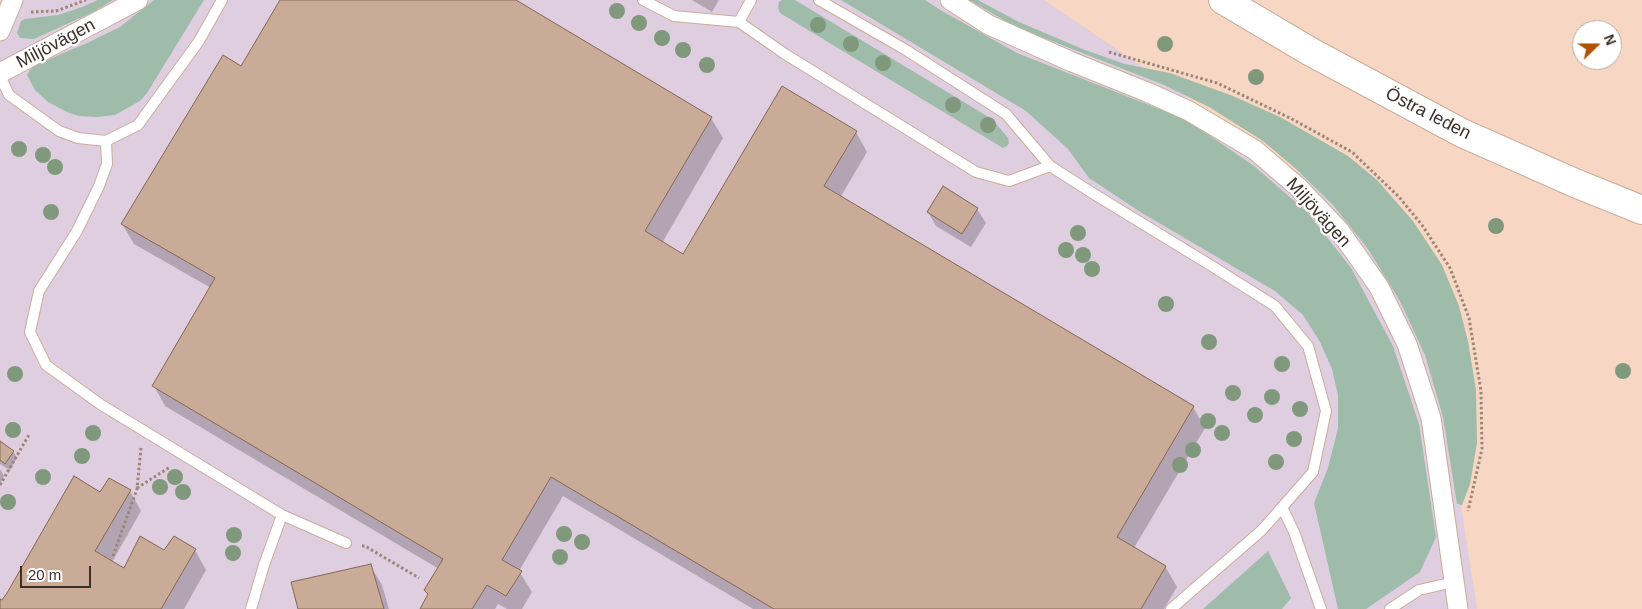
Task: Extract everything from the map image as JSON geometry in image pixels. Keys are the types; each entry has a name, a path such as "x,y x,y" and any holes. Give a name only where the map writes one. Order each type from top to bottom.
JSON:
{"highway":[{"name":"Östra leden","path":"1223,0 1311,52 1462,133 1575,183 1642,210"}],"street":[{"name":"Miljövägen","path":"0,75 138,0"},
{"name":"Miljövägen","path":"950,0 990,25 1072,62 1148,92 1198,116 1255,150 1299,188 1339,230 1379,287 1407,344 1431,418 1458,609"},
{"path":"0,31 19,6"}],"lane":[{"path":"0,75 9,95 59,131 78,138 106,141 138,125 199,41 222,0"},
{"path":"643,0 674,16 739,22 785,54 976,172 1009,182 1050,166"},
{"path":"739,22 751,0"},
{"path":"819,0 906,50 1006,114 1050,166 1275,306 1308,346 1326,411 1313,472 1262,530 1171,609"},
{"path":"106,141 107,164 99,186 77,231 39,292 30,332 46,365 100,404 282,515 346,543"},
{"path":"1282,507 1294,532 1321,609"},
{"path":"251,609 282,515"},
{"path":"1390,609 1419,590 1454,582"}],"path":[{"path":"19,6 56,11 86,0"},
{"path":"112,556 137,489 142,430"},
{"path":"0,485 30,433"},
{"path":"137,489 186,456"},
{"path":"346,543 366,546 419,578"}],"shaded area":[{"path":"24,0 1044,0 1423,257 1477,609 0,609 0,5 20,6"}],"green space":[{"path":"98,0 113,0 93,12 34,39 20,38 17,33 21,21 25,19 58,15"},
{"path":"154,0 204,0 147,93 140,101 115,115 79,116 48,102 35,90 27,75 35,65 120,27"},
{"path":"782,0 795,0 992,119 1008,138 1009,143 1003,148 780,13 778,8 779,2"},
{"path":"841,0 925,0 1017,53 1187,120 1254,166 1307,212 1351,268 1393,346 1419,424 1436,537 1420,572 1366,609 1338,609 1314,503 1328,468 1338,428 1338,395 1332,369 1320,342 1303,315 1275,291 1142,213 1089,178 1068,149 1026,111"},
{"path":"969,0 978,0 1019,22 1085,50 1125,64 1170,73 1233,96 1280,117 1348,156 1377,180 1413,221 1442,265 1459,306 1468,341 1476,390 1477,443 1470,484 1462,505 1457,504 1443,417 1425,355 1400,301 1368,249 1333,205 1295,168 1263,141 1209,107 1164,85 1016,27"},
{"path":"1268,551 1291,598 1282,609 1203,609"}],"building":[{"path":"280,0 516,0 712,117 645,231 683,254 782,86 857,131 824,186 1194,406 1117,537 1166,566 1141,609 774,609 551,477 502,560 522,571 506,596 487,585 472,609 420,609 428,594 424,590 443,559 152,386 215,278 121,224 223,55 241,66"},
{"path":"943,186 978,208 962,234 927,212"},
{"path":"0,441 14,451 5,464 0,460"},
{"path":"74,476 100,492 109,478 131,490 95,551 124,568 140,536 164,550 174,536 196,549 161,609 0,609 0,599 2,600 7,593"},
{"path":"371,564 384,609 298,609 291,582"}]}
